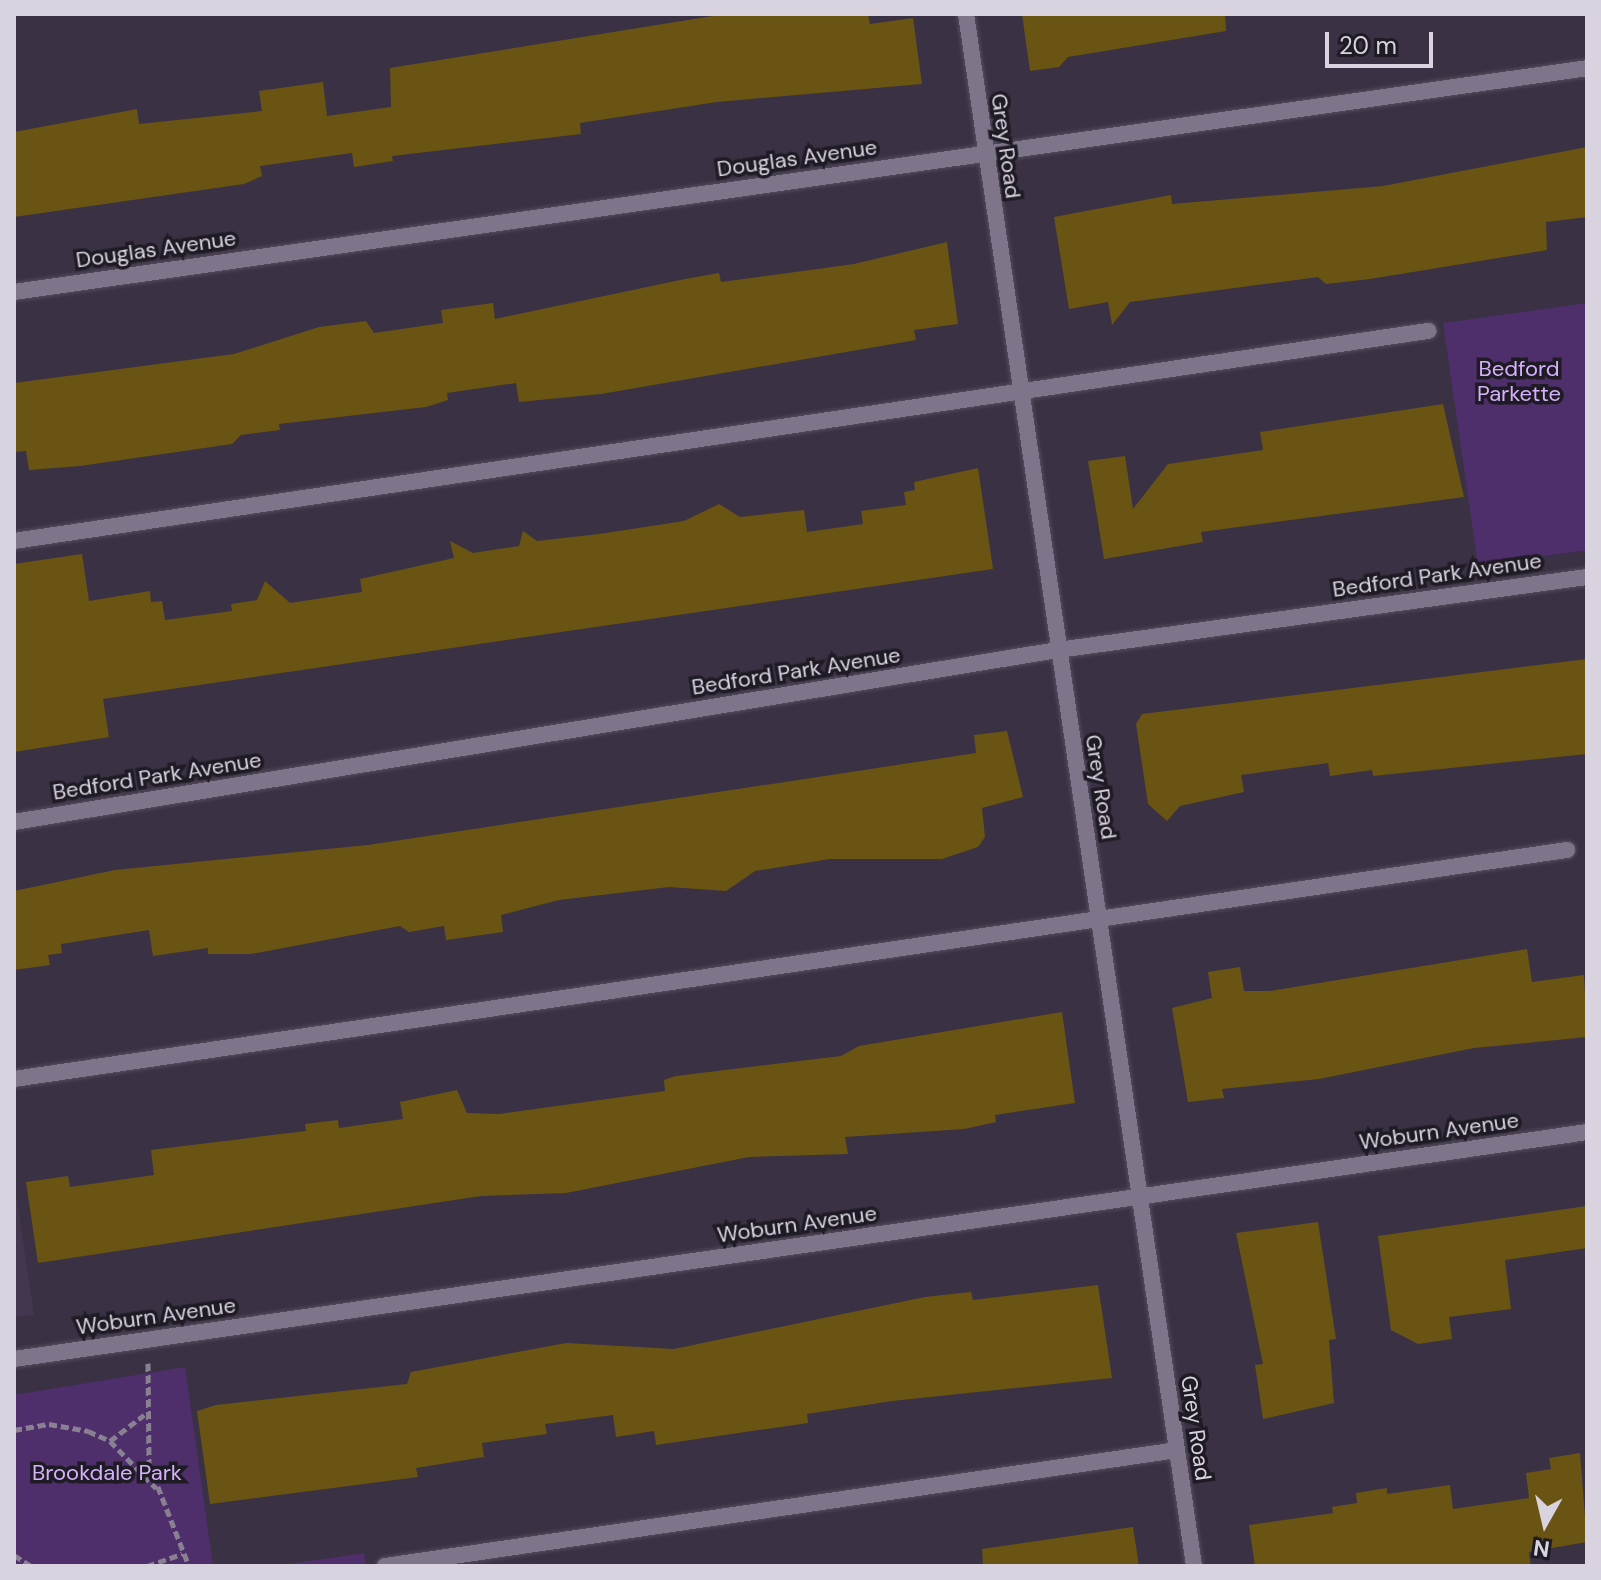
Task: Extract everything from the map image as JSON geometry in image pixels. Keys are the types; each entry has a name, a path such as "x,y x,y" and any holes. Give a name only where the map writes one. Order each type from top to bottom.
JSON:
{"street":[{"name":"Grey Road","path":"966,14 984,154 1142,1196 1194,1566"},
{"name":"Douglas Avenue","path":"14,292 1587,68"},
{"path":"14,541 1021,396 1428,331"},
{"name":"Bedford Park Avenue","path":"14,822 1058,650 1587,577"},
{"path":"14,1079 1567,850"},
{"name":"Woburn Avenue","path":"14,1359 1587,1132"},
{"path":"385,1566 1177,1450"}],"path":[{"path":"144,1340 145,1414 157,1489 189,1566"},
{"path":"110,1441 145,1414"},
{"path":"14,1430 49,1424 110,1441 157,1489"},
{"path":"147,1566 182,1554"},
{"path":"14,1555 31,1566"}],"shaded area":[{"path":"14,1180 34,1315 14,1317"}],"green space":[{"name":"Bedford Parkette","path":"1587,303 1587,550 1478,565 1443,323"},
{"name":"Brookdale Park","path":"185,1367 213,1566 14,1566 14,1395"},
{"path":"364,1553 366,1566 275,1566"}],"building":[{"path":"725,14 868,14 870,24 913,18 922,84 717,102 580,123 581,134 392,156 393,161 354,167 352,153 260,166 262,176 244,184 14,217 14,132 137,109 139,124 262,111 259,91 323,82 327,116 391,107 390,68"},
{"path":"1022,14 1225,14 1226,31 1068,57 1059,67 1030,71"},
{"path":"1587,147 1587,217 1546,222 1547,250 1370,279 1326,284 1318,277 1130,302 1112,325 1108,302 1069,309 1054,217 1171,195 1172,204 1383,186"},
{"path":"947,242 958,324 914,330 916,340 601,394 519,402 516,383 447,393 448,400 426,407 279,424 280,430 241,435 232,444 80,466 29,470 26,451 14,452 14,383 234,354 319,327 366,321 374,333 443,323 441,310 493,303 495,319 719,273 721,282 854,264"},
{"path":"1443,404 1464,497 1201,532 1203,542 1104,559 1088,461 1125,456 1133,509 1168,464 1263,450 1260,432"},
{"path":"978,468 993,569 103,699 109,737 14,752 14,564 82,554 89,601 150,591 151,602 162,601 165,620 232,611 231,604 257,600 265,581 290,603 362,592 360,579 454,558 450,541 473,553 519,546 523,531 537,541 599,534 684,521 719,504 740,517 804,510 807,532 863,524 861,511 906,505 904,492 915,490 914,482"},
{"path":"1587,659 1587,754 1373,776 1372,770 1330,776 1328,763 1241,775 1244,792 1180,806 1167,821 1148,804 1136,724 1142,714"},
{"path":"1007,731 1023,797 982,808 985,837 978,847 942,859 830,859 755,871 726,891 669,887 559,900 501,915 503,932 446,940 444,926 409,932 400,926 251,954 208,954 208,948 153,956 149,930 61,944 62,953 48,955 50,965 14,970 14,891 115,870 368,845 976,753 974,735"},
{"path":"1527,949 1532,982 1584,975 1587,1037 1474,1048 1319,1079 1222,1089 1224,1098 1188,1102 1172,1008 1212,998 1208,972 1240,967 1244,991 1270,991"},
{"path":"1062,1012 1075,1103 995,1115 996,1122 964,1129 845,1137 848,1154 749,1157 566,1193 481,1196 38,1263 26,1182 68,1176 70,1187 154,1175 151,1150 306,1131 305,1124 338,1120 339,1128 403,1119 400,1102 457,1090 467,1113 499,1114 665,1091 664,1080 676,1076 841,1056 859,1046"},
{"path":"1587,1206 1587,1248 1505,1260 1511,1309 1449,1317 1452,1339 1418,1344 1391,1330 1378,1236"},
{"path":"1318,1222 1336,1339 1329,1340 1334,1403 1263,1419 1255,1365 1263,1364 1236,1233"},
{"path":"1098,1285 1112,1378 892,1401 807,1414 808,1423 656,1445 654,1431 616,1437 613,1415 545,1424 547,1434 482,1443 484,1457 416,1468 418,1477 210,1504 197,1411 216,1405 407,1384 411,1372 566,1343 674,1349 925,1297 971,1292 973,1300"},
{"path":"1580,1453 1587,1542 1529,1552 1531,1566 1255,1566 1249,1525 1333,1513 1332,1507 1357,1503 1356,1493 1387,1488 1387,1494 1450,1485 1453,1509 1529,1498 1526,1473 1551,1469 1549,1458"},
{"path":"1133,1527 1139,1566 983,1566 982,1549"}]}
